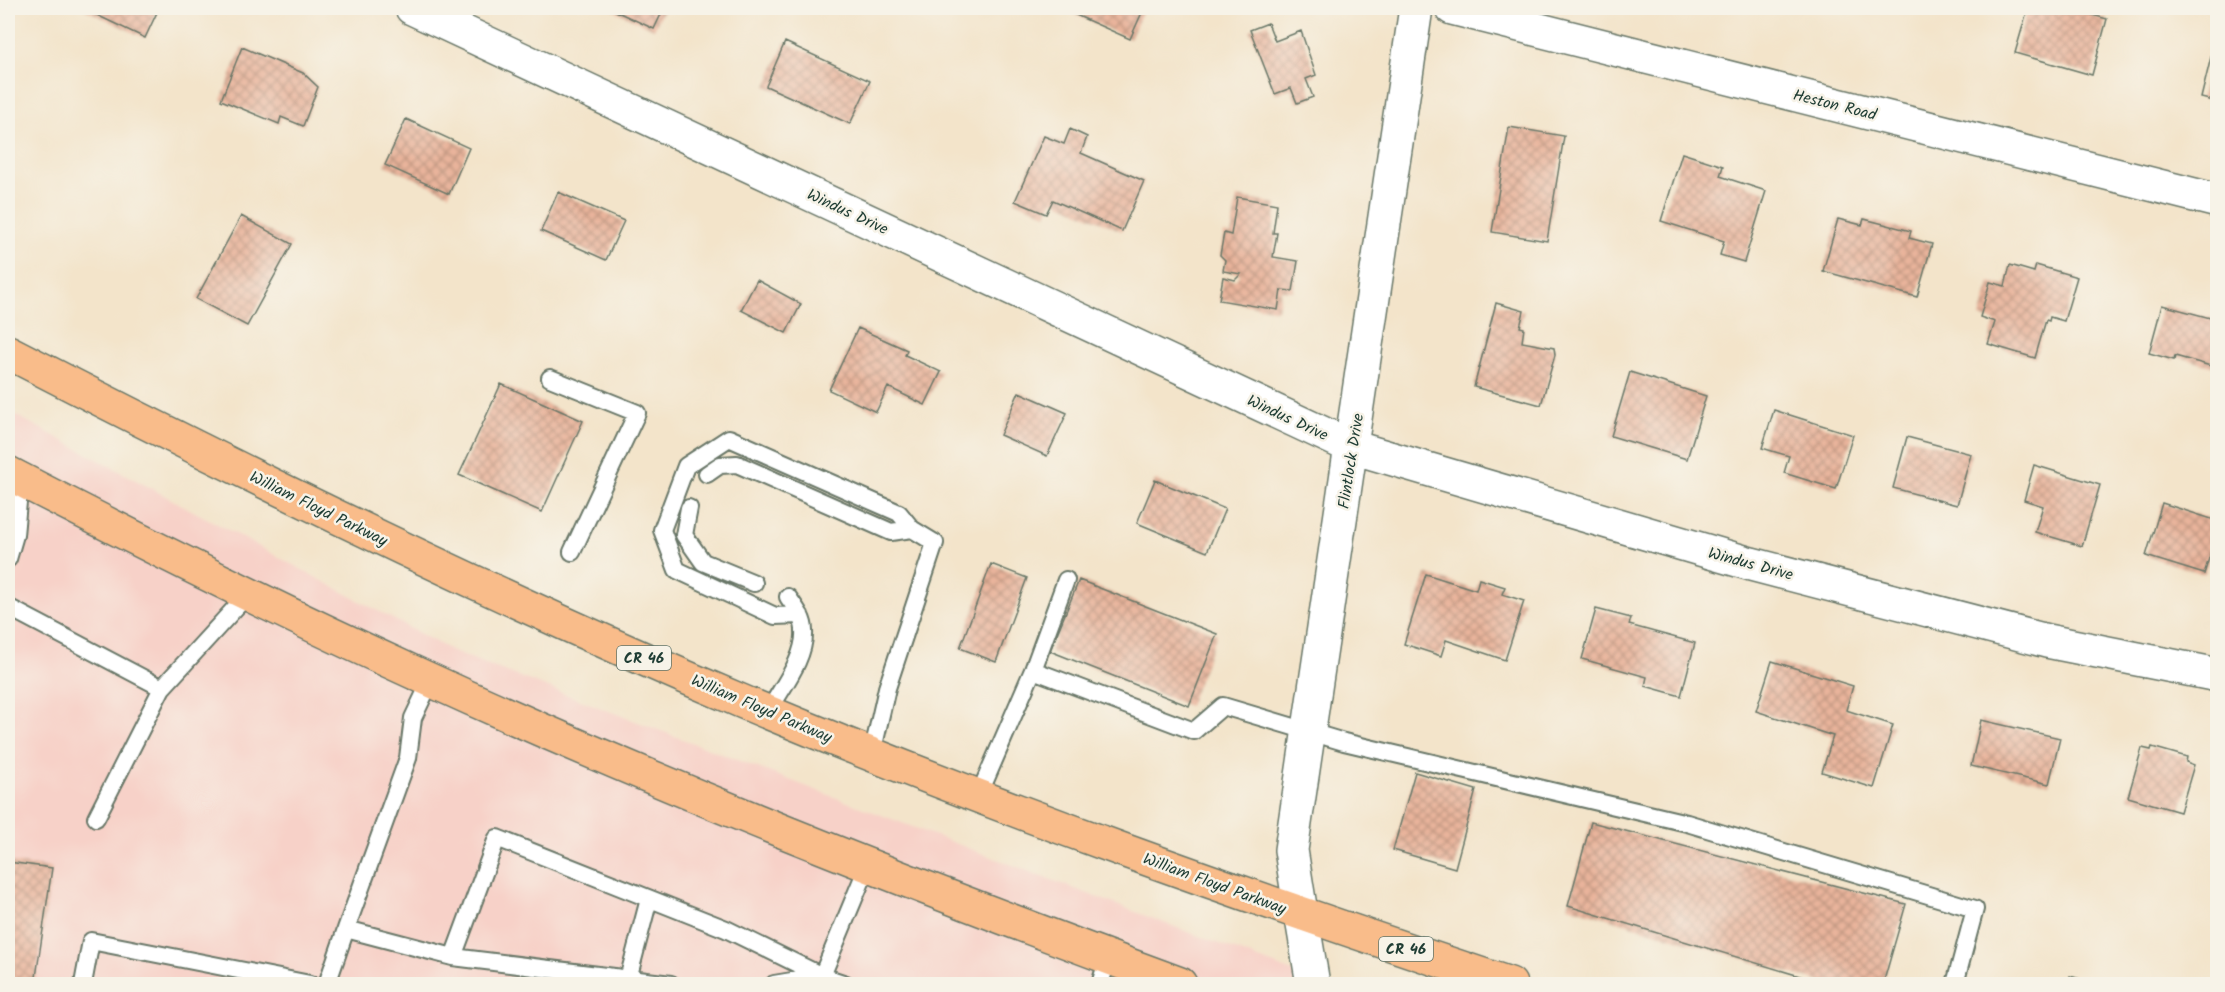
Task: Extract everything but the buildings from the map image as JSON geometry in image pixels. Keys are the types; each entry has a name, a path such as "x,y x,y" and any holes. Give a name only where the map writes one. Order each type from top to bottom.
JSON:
{"highway":[{"name":"William Floyd Parkway","path":"8,352 200,451 469,580 769,711 978,796 1301,913 1510,984"},
{"path":"14,477 145,545 431,680 727,808 867,865 1104,971 1180,984"}],"street":[{"name":"Windus Drive","path":"412,8 1352,447 1751,564 2048,641 2217,675"},
{"name":"Flintlock Drive","path":"1313,984 1291,850 1416,8"},
{"name":"Heston Road","path":"1452,8 2217,201"}],"lane":[{"path":"550,378 637,413 572,552"},
{"path":"800,615 775,616 677,570 662,530 686,466 729,438 899,513 912,529 935,543 887,688 872,754"},
{"path":"707,474 720,465 737,464 891,532 912,529"},
{"path":"8,559 15,535 14,477"},
{"path":"689,508 684,535 703,562 754,584"},
{"path":"978,796 1033,670 1066,580"},
{"path":"96,818 162,688 248,594"},
{"path":"769,711 801,651 804,630 800,615 788,597"},
{"path":"8,607 162,688"},
{"path":"1033,670 1194,731 1223,706 1308,732 1687,823 1975,909 1955,984"},
{"path":"327,984 408,758 413,718 431,680"},
{"path":"453,957 497,838 726,929 822,976 846,984"},
{"path":"822,976 867,865"},
{"path":"628,979 649,899"},
{"path":"346,929 453,957 670,984"},
{"path":"83,984 91,941 310,984"},
{"path":"774,984 822,976"}],"shaded area":[{"path":"8,411 454,652 1298,974 1297,984 8,984"}]}
